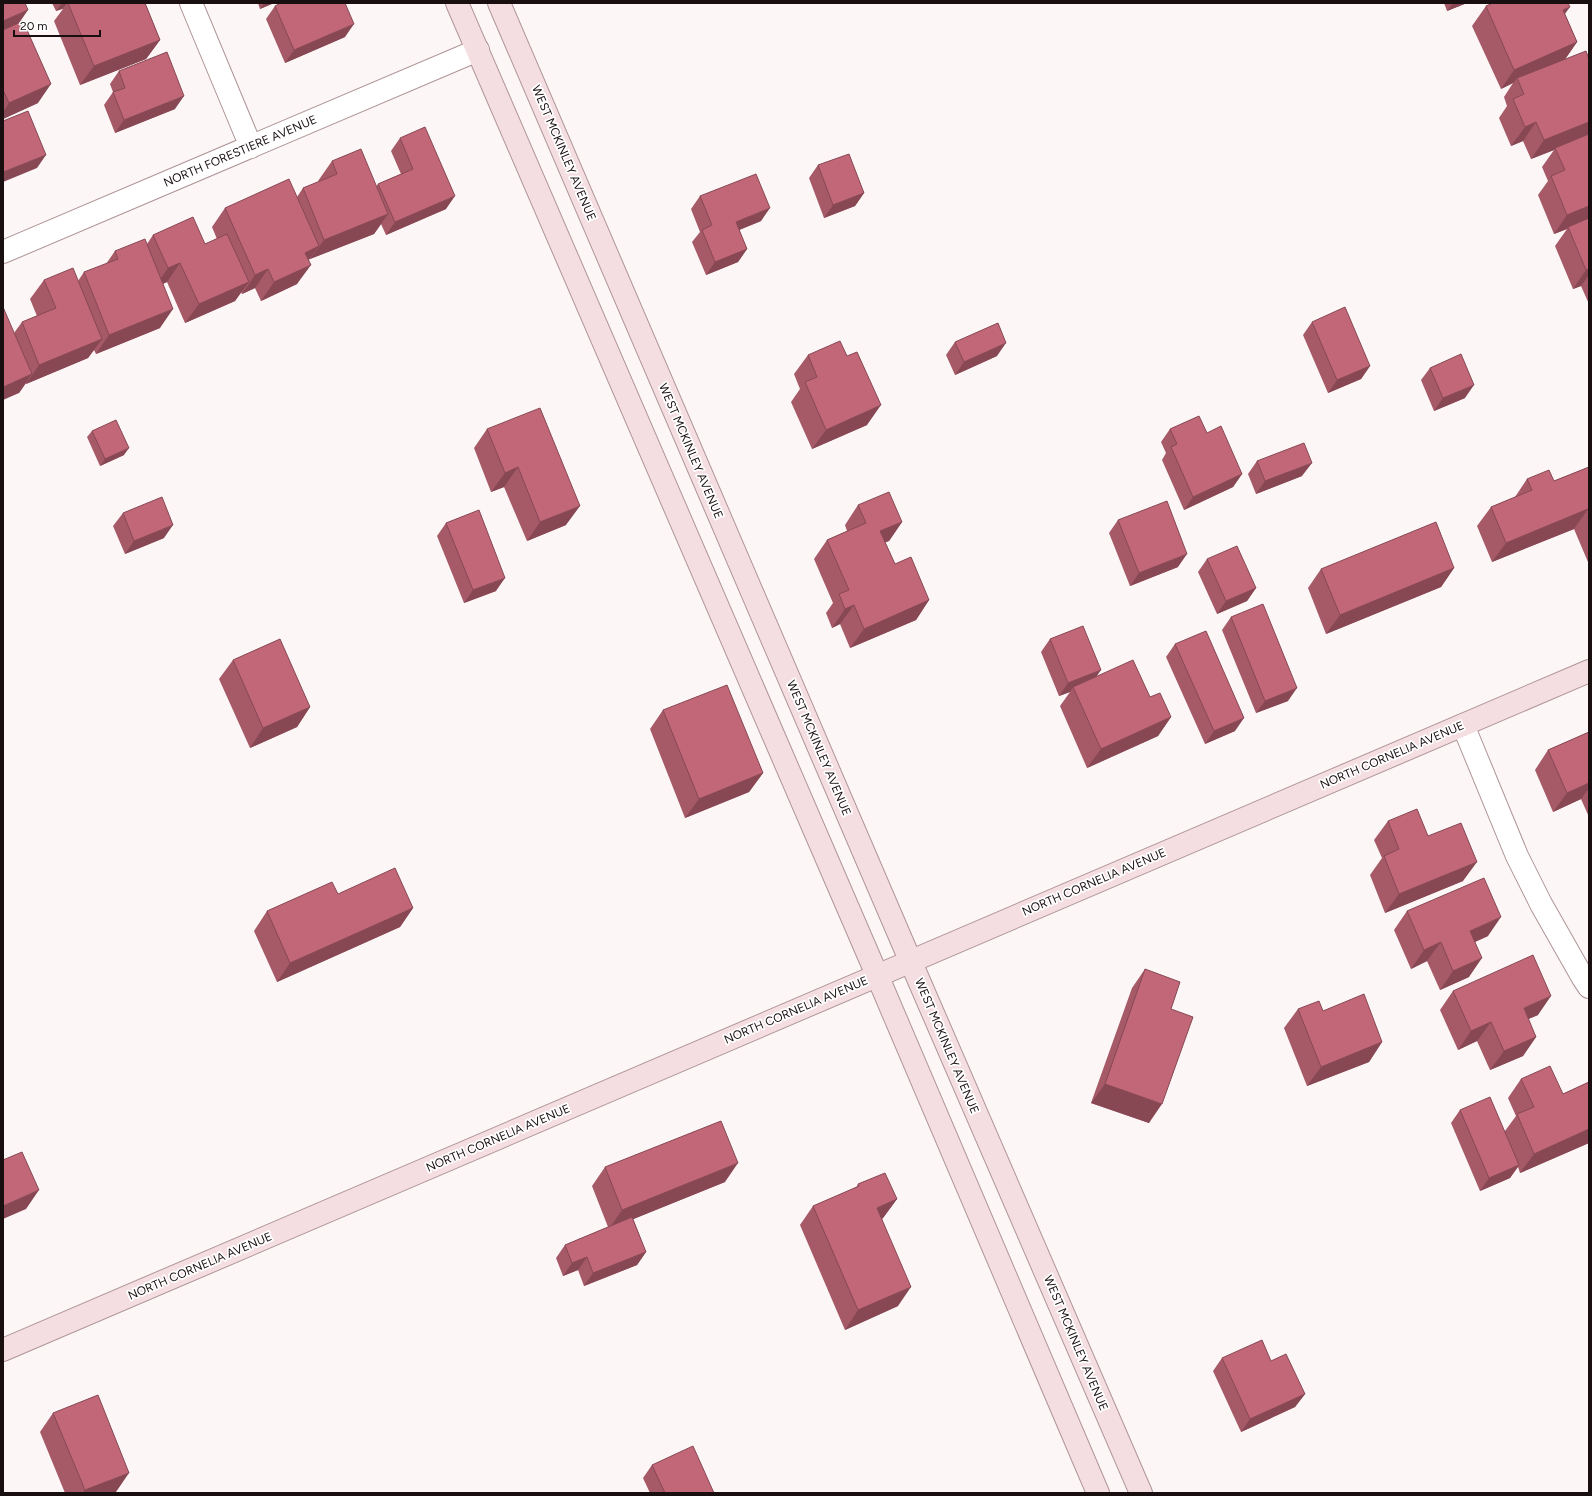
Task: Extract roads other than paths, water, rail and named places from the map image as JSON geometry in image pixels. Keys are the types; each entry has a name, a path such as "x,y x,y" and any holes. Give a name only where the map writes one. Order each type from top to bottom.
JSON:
{"main road":[{"path":"457,3 877,975 1098,1493"},
{"name":"WEST MCKINLEY AVENUE","path":"499,3 910,960 1141,1493"},
{"name":"NORTH CORNELIA AVENUE","path":"3,1350 910,960 1589,671"}],"street":[{"path":"191,3 251,147"},
{"name":"NORTH FORESTIERE AVENUE","path":"3,252 478,50"},
{"path":"1463,725 1517,856 1541,904 1589,987"}]}
